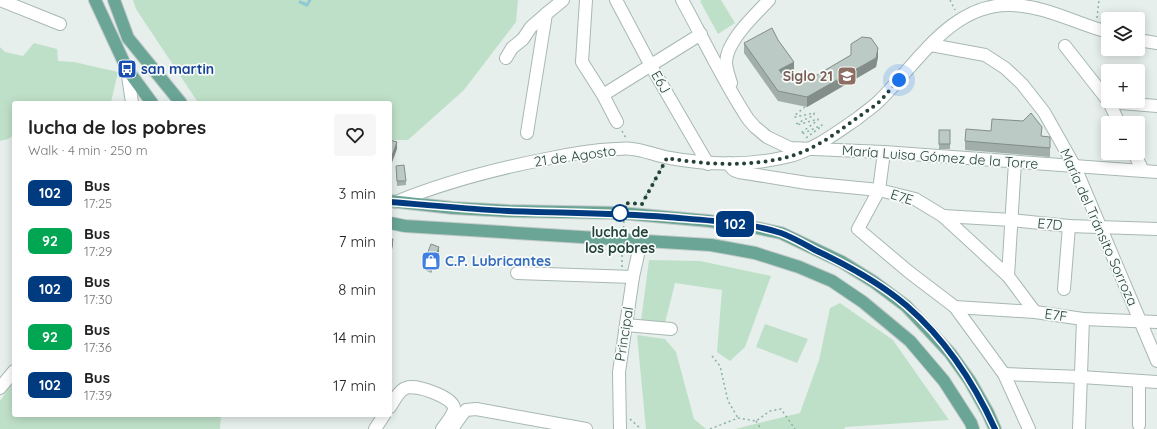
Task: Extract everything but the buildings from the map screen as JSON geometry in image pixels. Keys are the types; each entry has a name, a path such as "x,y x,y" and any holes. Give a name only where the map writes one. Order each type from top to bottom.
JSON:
{"main road":[{"path":"95,0 127,69 151,101"},
{"path":"114,0 128,38 179,101"},
{"path":"393,202 453,208 509,211 620,213 709,220 781,233 842,262 874,282 906,306 950,353 970,381 995,429"},
{"path":"392,223 405,226 712,245 755,253 799,267 832,281 863,302 910,341 944,381 973,429"}],"street":[{"path":"0,0 60,24"},
{"path":"506,58 512,48 523,39 531,27 563,0"},
{"path":"586,0 582,62 603,95 617,122"},
{"name":"E6J","path":"616,0 651,66 708,164"},
{"name":"María Luisa Gómez de la Torre","path":"682,0 701,34 714,63 737,103 755,127 767,137 790,148 884,152 1157,172"},
{"path":"737,103 728,72 726,62 727,54 742,30 769,0"},
{"name":"21 de Agosto","path":"393,202 472,175 562,155 599,150 632,149 667,158 708,164 770,161 789,157 831,137 878,102 946,30 960,19 982,9 994,6 1023,6 1038,8 1053,12 1101,31"},
{"path":"527,133 546,14"},
{"path":"603,95 701,34"},
{"path":"1145,41 1157,42"},
{"name":"María del Tránsito Sorroza","path":"931,45 985,55 1005,68 1022,84 1044,112 1075,166 1157,361"},
{"path":"1065,46 1101,92"},
{"path":"127,69 132,101"},
{"path":"1145,105 1157,106"},
{"path":"884,152 879,190 858,229 955,308 1004,374 1029,429"},
{"path":"1138,160 1143,171"},
{"path":"1008,276 1015,162"},
{"name":"E7E","path":"729,163 734,171 739,172 807,183 879,190 915,200 943,216 1008,276 1035,312"},
{"name":"E7D","path":"943,216 1012,220 1069,226 1157,229"},
{"path":"1064,289 1069,226"},
{"name":"Principal","path":"620,429 619,372 626,325 628,277 641,241"},
{"path":"517,273 628,277"},
{"name":"E7F","path":"955,308 1035,312 1083,319 1157,322"},
{"path":"1079,429 1083,319"},
{"path":"626,325 670,330"},
{"path":"0,388 12,373"},
{"path":"1004,374 1157,382"},
{"path":"1139,381 1139,425"},
{"path":"392,403 405,388 415,386 428,390 451,401 454,406 454,412 442,429"},
{"path":"452,429 466,410 476,409 586,429"},
{"path":"375,429 383,417"}],"path":[{"path":"950,0 960,19"},
{"path":"1099,0 1101,21"},
{"path":"805,107 794,116 814,113 814,115 796,124 818,119 801,132 802,134 822,125 805,137 806,140 818,133"},
{"path":"617,122 632,149"},
{"path":"637,204 642,204 667,158"},
{"path":"628,277 622,253 625,203 631,203"},
{"path":"712,356 720,366 728,401 738,418"},
{"path":"710,429 738,418 756,420 770,411 782,409 795,429"},
{"path":"756,420 761,429"}],"green space":[{"path":"133,0 518,0 516,22 464,90 408,140 392,140 392,101 197,101 136,9"},
{"path":"721,0 735,23 718,34 700,1"},
{"path":"34,43 57,49 58,61 74,62 118,72 111,101 12,101 12,136 0,141 0,47 5,52 23,56"},
{"path":"649,260 700,261 771,276 745,347 730,361 717,352 722,290 675,283 665,323 641,321"},
{"path":"840,303 893,340 949,420 845,427 844,429 735,429 800,413 819,360 830,308"},
{"path":"765,324 808,339 797,363 756,347"},
{"path":"637,335 665,339 676,352 694,419 706,429 646,429"},
{"path":"12,384 12,417 221,417 220,429 0,429 0,401"}],"waterway":[{"path":"300,2 307,5 310,0"}],"bus line":[{"name":"102","path":"392,202 453,208 509,211 620,213 709,220 781,233 842,262 874,282 906,306 950,353 970,381 995,429"}],"place":[{"name":"san martin","path":"127,69"},
{"name":"Siglo 21","path":"847,76"},
{"name":"lucha de los pobres","path":"620,213"},
{"name":"C.P. Lubricantes","path":"431,261"}],"route":[{"path":"620,213 625,216 625,203 642,204 667,158 708,164 733,164 770,161 789,157 831,137 878,102 899,80"}]}
